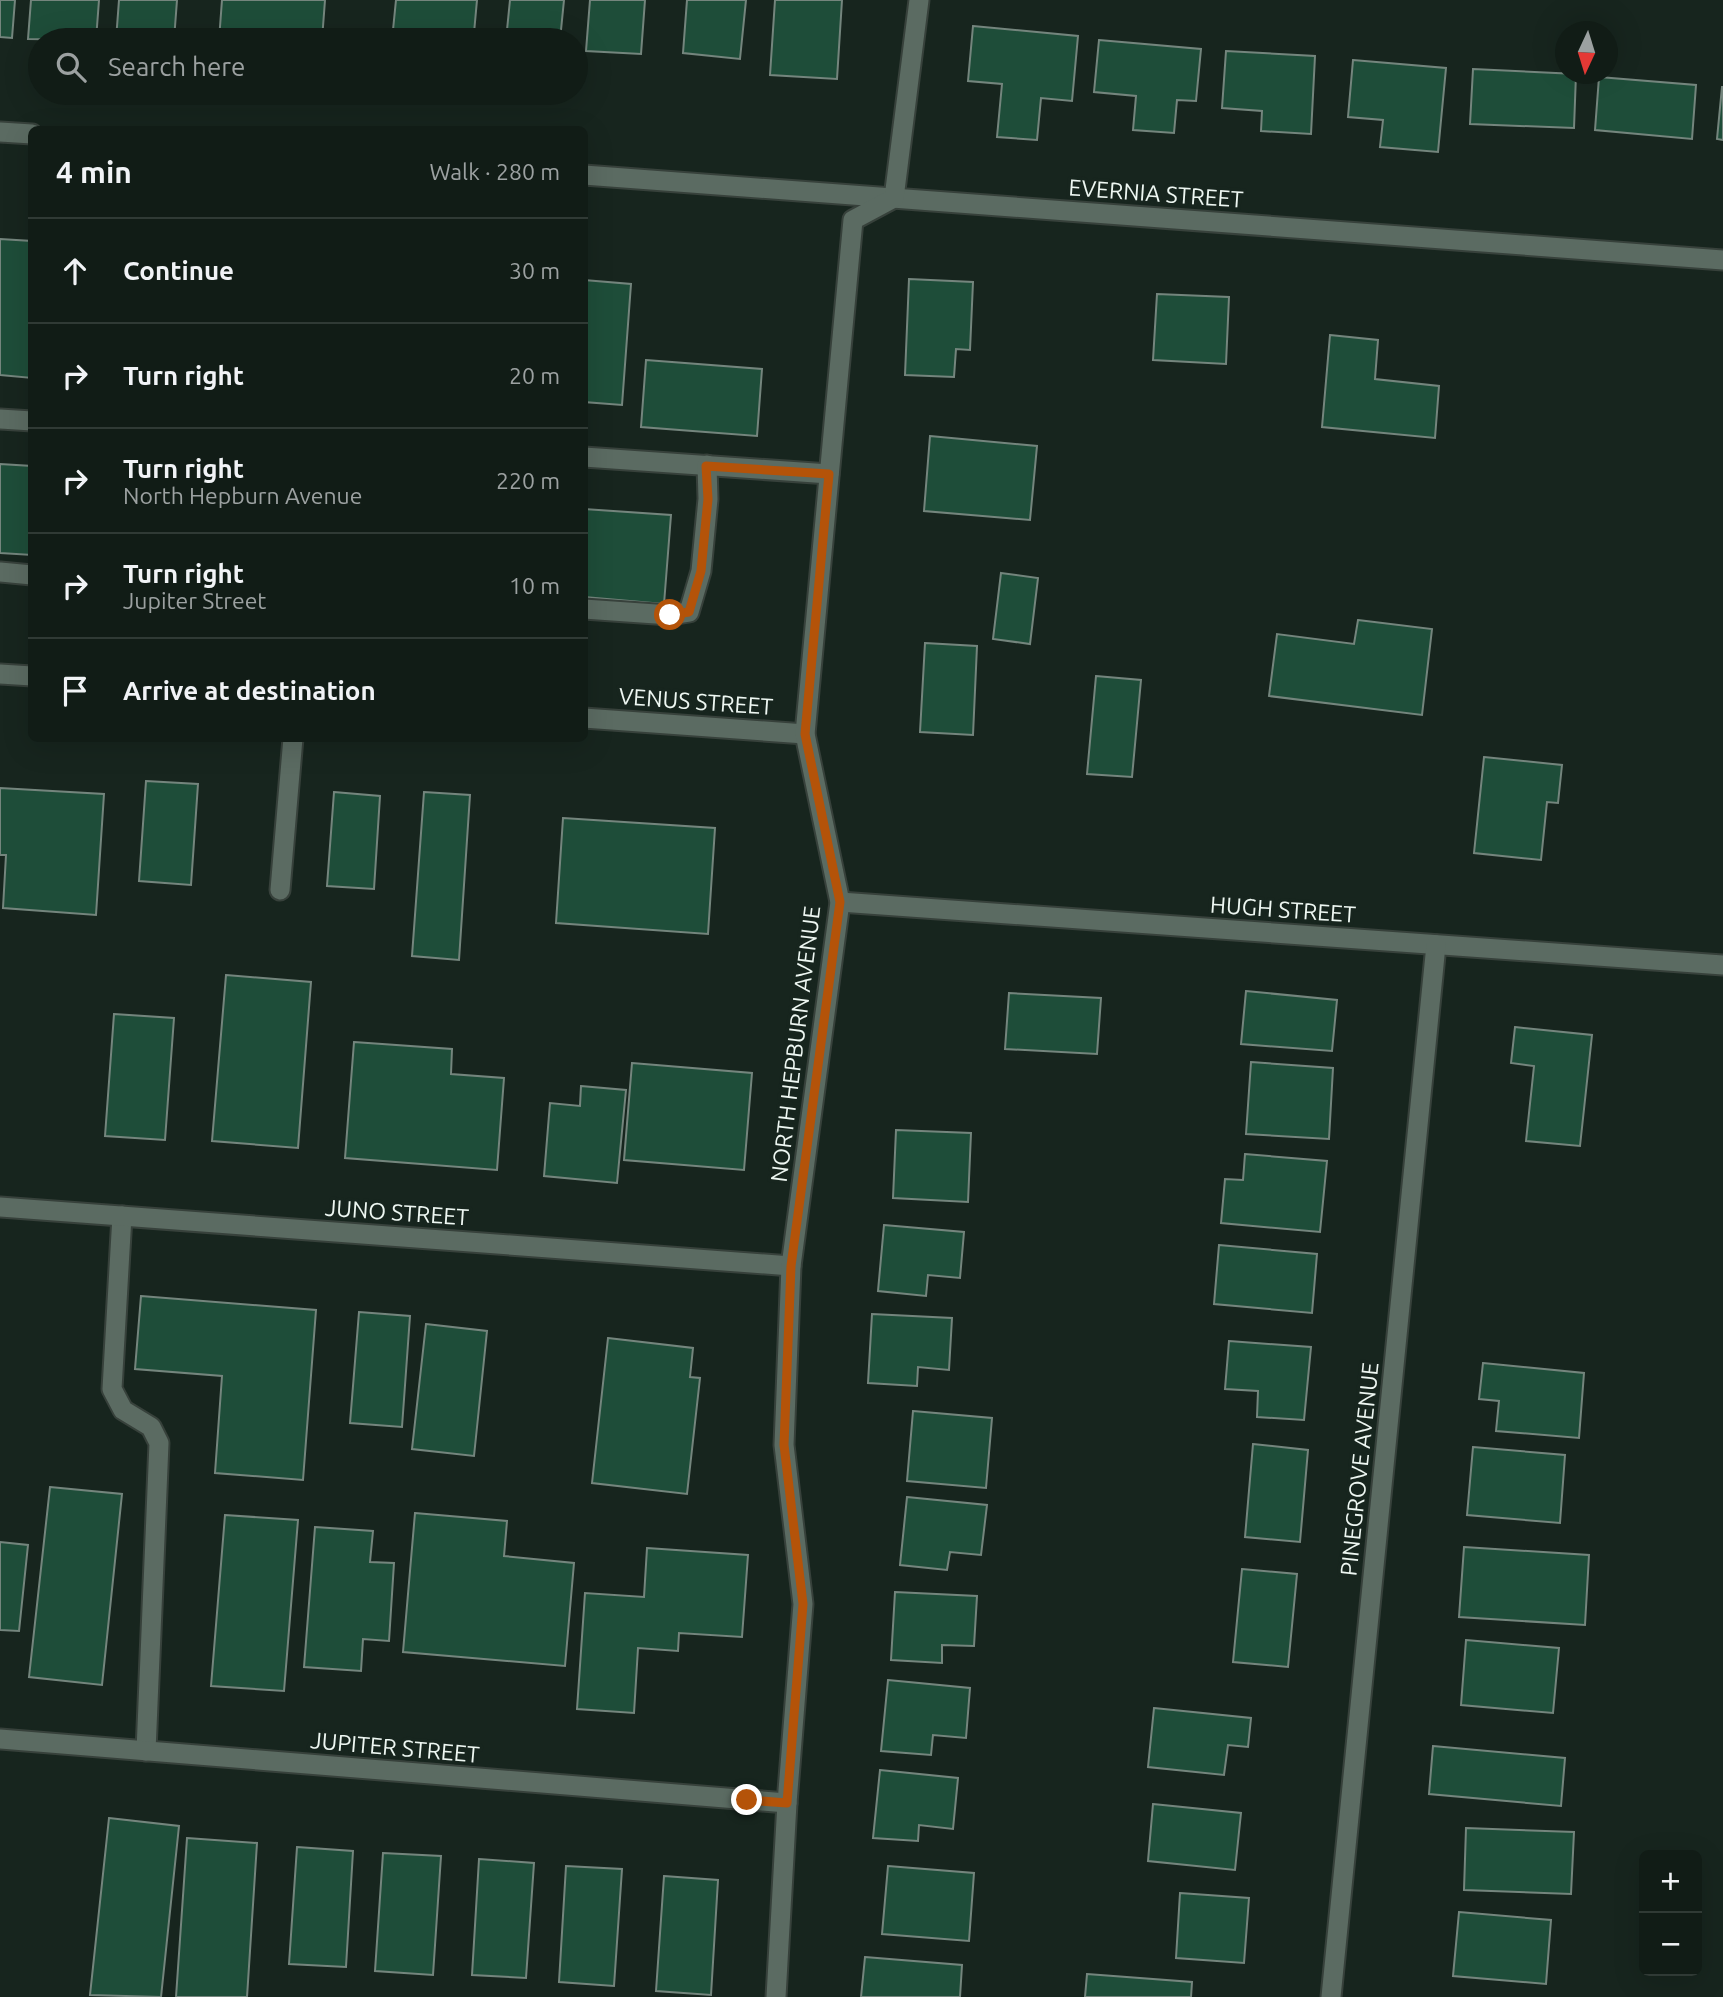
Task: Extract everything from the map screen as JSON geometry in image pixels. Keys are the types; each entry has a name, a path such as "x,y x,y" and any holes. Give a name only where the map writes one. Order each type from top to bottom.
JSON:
{"street":[{"path":"894,198 919,0"},
{"path":"0,132 28,134"},
{"name":"EVERNIA STREET","path":"588,175 1723,260"},
{"name":"NORTH HEPBURN AVENUE","path":"776,1997 787,1803 803,1604 784,1445 791,1266 840,902 805,734 853,220 894,198"},
{"path":"0,419 28,421"},
{"path":"588,457 829,474"},
{"path":"588,609 670,615 689,612 701,571 708,499 706,466"},
{"path":"0,572 28,575"},
{"path":"0,674 28,676"},
{"name":"VENUS STREET","path":"588,718 805,734"},
{"path":"280,890 293,742"},
{"name":"HUGH STREET","path":"840,902 1723,965"},
{"name":"PINEGROVE AVENUE","path":"1331,1997 1436,945"},
{"name":"JUNO STREET","path":"0,1207 791,1266"},
{"path":"122,1216 112,1389 123,1410 151,1427 159,1443 146,1751"},
{"name":"JUPITER STREET","path":"0,1739 787,1803"}],"building":[{"path":"0,0 15,0 12,38 0,37"},
{"path":"31,0 99,0 97,28 29,28"},
{"path":"119,0 177,0 175,28 117,28"},
{"path":"222,0 325,0 323,28 220,28"},
{"path":"396,0 477,0 474,28 393,28"},
{"path":"510,0 564,0 561,28 507,28"},
{"path":"590,0 645,0 641,54 588,51"},
{"path":"687,0 746,0 740,59 683,53"},
{"path":"775,0 842,0 837,79 770,75"},
{"path":"973,26 1078,36 1072,101 1041,98 1037,140 997,137 1002,84 968,81"},
{"path":"1099,40 1201,49 1196,101 1177,100 1174,133 1133,130 1136,96 1094,92"},
{"path":"1226,51 1315,56 1311,134 1261,131 1262,111 1222,108"},
{"path":"1353,60 1446,68 1438,152 1380,147 1383,120 1348,117"},
{"path":"1473,69 1555,73 1555,84 1576,84 1574,128 1470,124"},
{"path":"1618,79 1696,85 1692,139 1595,130 1598,84 1618,84"},
{"path":"1723,87 1723,140 1717,139"},
{"path":"0,239 28,241 28,378 0,375"},
{"path":"909,279 973,282 970,350 956,349 954,377 905,375"},
{"path":"588,280 631,284 622,405 588,402"},
{"path":"1157,294 1229,297 1226,364 1153,360"},
{"path":"1330,335 1378,340 1375,379 1439,386 1435,438 1322,427"},
{"path":"646,360 762,369 757,436 641,427"},
{"path":"930,436 1037,446 1030,520 924,511"},
{"path":"0,464 28,466 28,555 0,553"},
{"path":"588,509 671,515 664,604 588,597"},
{"path":"1001,573 1038,578 1030,644 993,639"},
{"path":"1358,620 1432,629 1422,715 1269,696 1277,634 1354,644"},
{"path":"925,643 977,646 973,735 920,732"},
{"path":"1096,676 1141,680 1132,777 1087,774"},
{"path":"1484,757 1562,765 1558,803 1547,802 1541,860 1474,853"},
{"path":"146,781 198,784 191,885 139,881"},
{"path":"0,788 104,794 96,915 3,908 6,855 0,855"},
{"path":"334,792 380,796 374,889 327,886"},
{"path":"424,792 470,795 459,960 412,956"},
{"path":"563,818 715,828 708,934 556,923"},
{"path":"226,975 311,982 298,1148 212,1141"},
{"path":"1246,991 1337,1000 1332,1051 1241,1044"},
{"path":"1009,993 1101,998 1097,1054 1005,1049"},
{"path":"114,1014 174,1018 165,1140 105,1136"},
{"path":"1515,1027 1592,1035 1580,1146 1526,1141 1534,1066 1511,1063"},
{"path":"354,1042 452,1049 451,1074 504,1078 497,1170 345,1158"},
{"path":"1251,1062 1333,1068 1329,1139 1246,1134"},
{"path":"632,1063 752,1073 744,1170 624,1160"},
{"path":"581,1086 626,1090 617,1183 544,1176 550,1103 580,1106"},
{"path":"896,1130 971,1133 968,1202 893,1198"},
{"path":"1245,1154 1327,1161 1320,1232 1221,1223 1225,1179 1243,1180"},
{"path":"884,1225 964,1232 960,1278 928,1275 926,1296 878,1291"},
{"path":"1219,1245 1317,1254 1312,1313 1214,1304"},
{"path":"141,1296 316,1310 303,1480 215,1473 222,1376 135,1369"},
{"path":"359,1312 410,1316 402,1427 350,1423"},
{"path":"872,1314 952,1318 949,1370 918,1367 917,1386 868,1383"},
{"path":"426,1324 487,1331 474,1456 412,1449"},
{"path":"608,1338 693,1348 690,1377 700,1378 687,1494 592,1483"},
{"path":"1229,1341 1311,1347 1304,1420 1257,1417 1258,1391 1225,1389"},
{"path":"1483,1363 1584,1373 1579,1438 1496,1431 1499,1401 1479,1399"},
{"path":"913,1411 992,1418 986,1488 907,1481"},
{"path":"1253,1444 1308,1450 1300,1542 1245,1537"},
{"path":"1473,1447 1565,1455 1560,1523 1467,1515"},
{"path":"50,1487 122,1494 102,1685 29,1677"},
{"path":"907,1497 987,1505 981,1555 950,1552 947,1570 900,1565"},
{"path":"415,1513 507,1521 504,1556 574,1563 565,1666 403,1652"},
{"path":"225,1515 298,1520 284,1691 211,1686"},
{"path":"315,1527 373,1531 370,1562 394,1563 389,1641 363,1639 361,1671 304,1667"},
{"path":"0,1542 28,1545 19,1631 0,1630"},
{"path":"1464,1547 1589,1555 1585,1625 1459,1617"},
{"path":"647,1548 748,1555 742,1637 679,1633 678,1651 638,1648 634,1713 577,1709 585,1593 644,1597"},
{"path":"1242,1569 1297,1574 1288,1667 1233,1662"},
{"path":"895,1592 977,1596 974,1646 942,1645 942,1663 891,1660"},
{"path":"1466,1640 1559,1648 1553,1713 1461,1705"},
{"path":"888,1680 970,1688 966,1738 933,1735 931,1755 881,1751"},
{"path":"1154,1708 1251,1718 1248,1747 1228,1745 1224,1775 1148,1767"},
{"path":"1433,1746 1565,1758 1561,1806 1429,1794"},
{"path":"880,1770 958,1778 953,1829 919,1825 918,1841 873,1838"},
{"path":"1153,1804 1241,1813 1235,1870 1148,1861"},
{"path":"109,1818 179,1826 161,1997 90,1995"},
{"path":"1466,1828 1574,1832 1571,1894 1464,1890"},
{"path":"187,1838 257,1843 247,1997 176,1997"},
{"path":"297,1847 353,1851 346,1967 289,1964"},
{"path":"383,1853 441,1856 433,1975 375,1971"},
{"path":"479,1859 534,1863 526,1978 472,1975"},
{"path":"566,1866 622,1869 614,1986 559,1982"},
{"path":"888,1866 974,1873 969,1941 882,1934"},
{"path":"664,1876 718,1880 711,1995 656,1991"},
{"path":"1180,1893 1249,1898 1244,1963 1176,1958"},
{"path":"1459,1912 1551,1920 1546,1984 1453,1976"},
{"path":"865,1957 962,1965 960,1997 861,1997"},
{"path":"1087,1974 1192,1982 1191,1997 1085,1997"}],"route":[{"path":"670,615 689,612 701,571 708,499 706,466 829,474 805,734 840,902 791,1266 784,1445 803,1604 787,1803 747,1800"}]}
